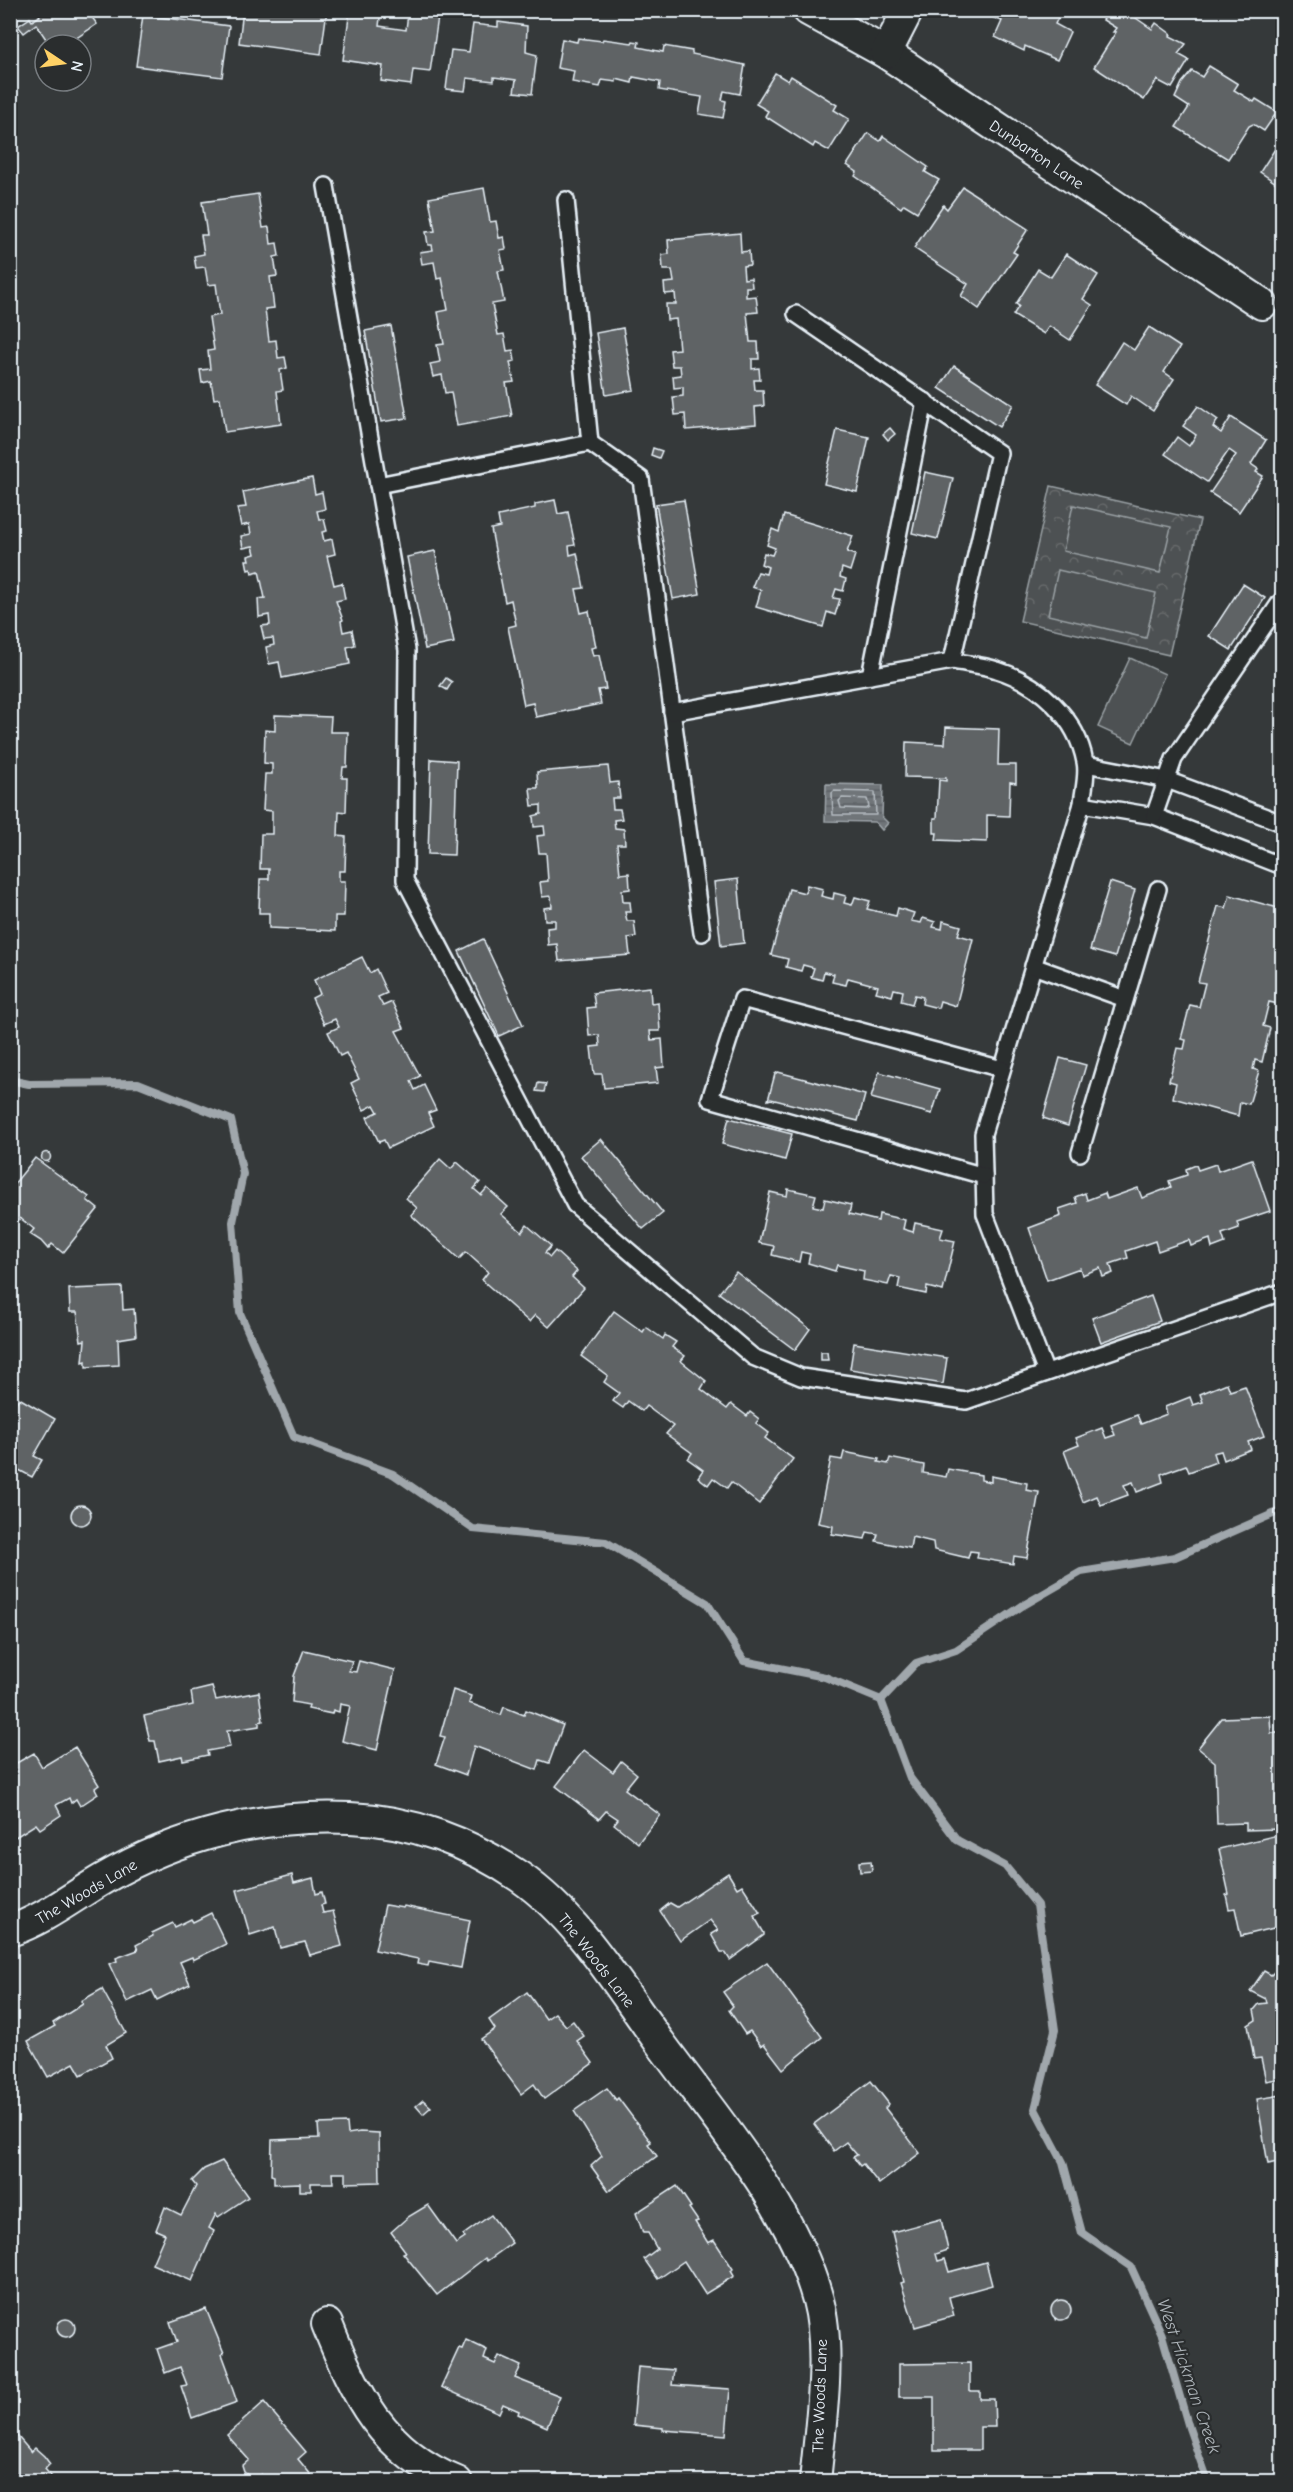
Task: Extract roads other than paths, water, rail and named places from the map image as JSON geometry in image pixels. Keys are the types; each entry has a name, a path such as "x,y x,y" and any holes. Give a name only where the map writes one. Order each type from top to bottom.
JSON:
{"street":[{"name":"Dunbarton Lane","path":"808,10 886,53 1262,304"},
{"path":"886,53 908,10"},
{"name":"The Woods Lane","path":"10,1931 49,1915 100,1880 166,1848 215,1831 263,1821 350,1818 391,1822 432,1833 465,1846 522,1879 558,1909 592,1949 765,2187 792,2233 807,2266 819,2304 823,2343 823,2383 815,2481"},
{"path":"327,2324 347,2374 369,2414 394,2443 421,2463 457,2481"}],"lane":[{"path":"326,186 406,650 405,880 575,1205 753,1357 801,1377 966,1401 1282,1292"},
{"path":"566,200 590,443"},
{"path":"796,314 999,453 952,661"},
{"path":"870,676 925,401"},
{"path":"378,485 590,443 641,479 702,933"},
{"path":"1154,816 1174,759 1281,601"},
{"path":"672,712 952,661 997,670 1028,683 1051,700 1075,731 1086,764 1082,804 983,1134 985,1214 1046,1373"},
{"path":"1086,764 1167,780 1282,823"},
{"path":"1082,804 1154,816 1282,866"},
{"path":"1080,1153 1158,889"},
{"path":"1033,966 1125,999"},
{"path":"984,1176 710,1099 742,999 1002,1068"}],"water":[{"path":"826,784 883,785 882,817 888,823 882,830 875,822 825,821"}],"waterway":[{"name":"West Hickman Creek","path":"10,1080 29,1084 138,1083 231,1120 243,1174 233,1222 240,1313 294,1437 393,1474 473,1529 606,1542 707,1603 744,1661 825,1677 881,1700 910,1778 957,1840 1005,1866 1037,1905 1055,2030 1035,2109 1063,2162 1082,2233 1131,2267 1162,2335 1189,2428 1208,2482"},
{"path":"881,1700 916,1663 956,1650 1022,1606 1081,1572 1175,1557 1282,1510"}]}
